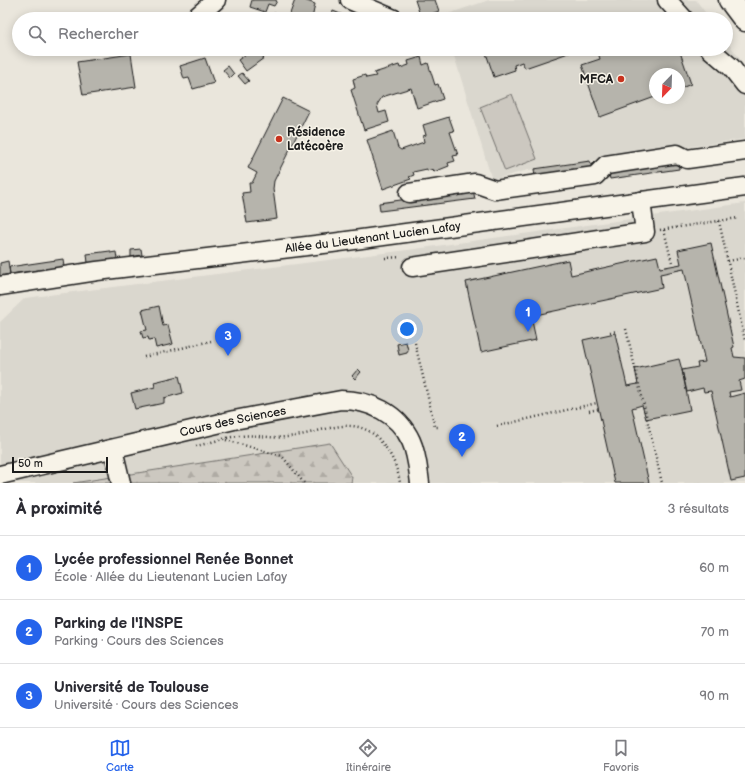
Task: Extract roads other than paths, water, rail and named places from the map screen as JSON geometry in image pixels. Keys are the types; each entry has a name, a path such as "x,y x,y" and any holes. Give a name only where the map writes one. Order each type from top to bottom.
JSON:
{"main road":[{"path":"730,0 745,20"}],"street":[{"path":"202,12 216,0"},
{"path":"350,0 378,12"},
{"path":"667,0 678,12"},
{"path":"718,56 731,68 745,85"},
{"path":"408,193 475,183 495,190 595,176 606,165 669,155 677,154 687,159 745,151"},
{"name":"Allée du Lieutenant Lucien Lafay","path":"0,286 96,271 332,243 745,187"},
{"path":"406,262 645,232 641,201"},
{"name":"Cours des Sciences","path":"0,475 234,420 341,400 358,400 373,405 388,413 400,425 411,441 420,483"},
{"path":"113,449 121,483"}],"place":[{"name":"MFCA","path":"621,79"},
{"name":"Résidence Latécoère","path":"279,139"},
{"name":"Lycée professionnel Renée Bonnet","path":"528,332"},
{"name":"Université de Toulouse","path":"228,356"},
{"name":"Parking de l'INSPE","path":"462,457"}]}
